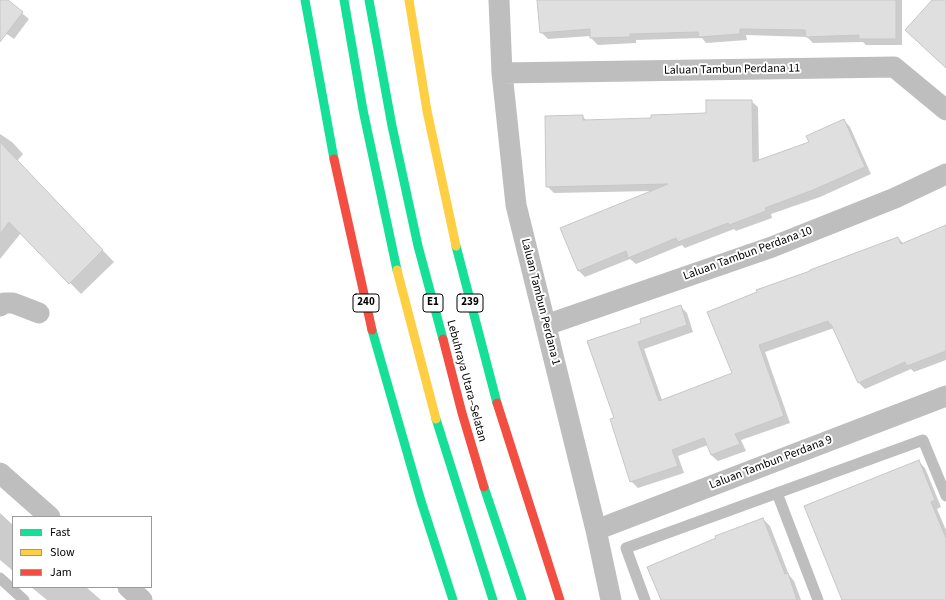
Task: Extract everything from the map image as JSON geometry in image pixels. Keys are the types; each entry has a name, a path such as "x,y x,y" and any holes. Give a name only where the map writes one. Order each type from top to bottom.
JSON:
{"main road":[{"name":"240","path":"305,0 335,164 371,328 421,501 453,600"},
{"name":"E1","path":"344,0 370,148 400,283 434,412 494,600"},
{"name":"Lebuhraya Utara–Selatan","path":"369,0 392,126 420,254 462,413 490,509 522,600"},
{"name":"239","path":"409,0 427,111 454,238 493,390 560,600"}],"street":[{"name":"Laluan Tambun Perdana 1","path":"499,0 502,73 516,205 596,530 611,600"},
{"name":"Laluan Tambun Perdana 11","path":"502,73 894,67 946,110"},
{"name":"Laluan Tambun Perdana 10","path":"546,325 772,247 895,198 946,174"},
{"path":"0,306 4,303 13,303 39,313"},
{"name":"Laluan Tambun Perdana 9","path":"596,530 946,396"},
{"path":"0,472 49,516"},
{"path":"129,588 142,600"}],"lane":[{"path":"645,600 626,548 923,440 946,496"},
{"path":"777,493 818,600"},
{"path":"0,578 24,600"}],"building":[{"path":"0,0 8,0 23,12 0,42"},
{"path":"537,0 896,0 896,39 859,39 859,35 806,37 805,30 740,29 740,34 699,37 698,32 630,34 630,37 590,38 590,29 540,33"},
{"path":"932,0 946,0 946,68 905,30"},
{"path":"706,100 752,100 753,162 809,142 806,136 844,119 865,167 813,190 765,208 766,211 729,225 728,223 678,242 676,238 628,258 626,251 578,271 560,228 668,184 546,187 545,116 583,115 583,120 651,118 651,115 706,113"},
{"path":"0,142 103,250 69,284 9,222 0,234"},
{"path":"946,225 946,351 907,366 905,362 858,383 831,324 830,325 828,321 759,345 784,416 735,434 740,444 711,455 704,438 672,450 678,466 630,482 610,419 614,418 587,341 641,323 640,319 681,305 687,325 638,342 659,401 732,373 707,312 757,292 756,290 898,237 901,244"},
{"path":"919,460 935,500 931,502 946,538 946,600 842,600 804,506"},
{"path":"763,518 785,574 788,573 797,600 661,600 647,567 716,538 715,536"}],"traffic: fast":[{"path":"305,0 334,159"},
{"path":"344,0 363,110 397,270"},
{"path":"369,0 392,126 418,246 443,339"},
{"path":"456,246 497,403"},
{"path":"372,330 421,501 453,600"},
{"path":"436,419 493,600"},
{"path":"484,487 522,600"}],"traffic: slow":[{"path":"409,0 427,111 456,246"},
{"path":"397,270 436,419"}],"traffic: jam":[{"path":"334,159 372,330"},
{"path":"443,339 462,413 484,487"},
{"path":"497,403 560,600"}]}
